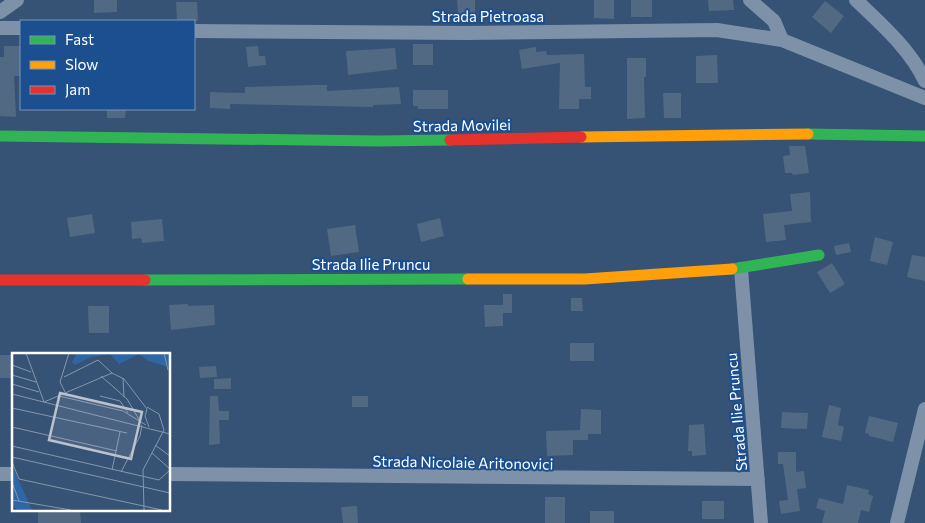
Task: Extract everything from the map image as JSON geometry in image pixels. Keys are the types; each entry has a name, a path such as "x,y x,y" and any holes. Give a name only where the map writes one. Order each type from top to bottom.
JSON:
{"street":[{"path":"0,12 17,0"},
{"path":"750,0 774,21 782,40"},
{"path":"856,0 918,64 925,81"},
{"path":"0,28 20,28"},
{"name":"Strada Pietroasa","path":"195,31 477,32 717,30 782,40 925,98"},
{"name":"Strada Movilei","path":"0,136 378,141 782,134 925,136"},
{"name":"Strada Ilie Pruncu","path":"0,280 585,279 693,274 741,269 819,255"},
{"name":"Strada Ilie Pruncu","path":"741,269 761,523"},
{"path":"897,523 925,409"},
{"name":"Strada Nicolaie Aritonovici","path":"170,474 758,479"}],"building":[{"path":"94,0 117,0 117,12 94,13"},
{"path":"457,0 475,0 475,14 458,14"},
{"path":"594,0 614,0 614,19 594,18"},
{"path":"631,0 652,0 652,17 631,17"},
{"path":"708,0 733,0 734,10 709,11"},
{"path":"825,1 844,16 831,33 812,17"},
{"path":"176,2 197,2 198,21 177,20"},
{"path":"413,44 433,44 433,65 413,65"},
{"path":"4,46 20,46 20,76 14,76 16,117 0,116 0,57 4,57"},
{"path":"258,46 259,56 265,56 266,65 248,67 246,47"},
{"path":"536,47 536,52 546,51 547,55 584,54 585,87 591,87 591,99 579,99 579,109 559,109 560,63 522,69 519,50"},
{"path":"395,48 397,69 348,75 346,51"},
{"path":"717,55 718,83 696,83 696,56"},
{"path":"627,58 646,58 646,77 644,77 645,118 627,119"},
{"path":"327,85 327,91 399,87 401,104 373,105 373,107 230,104 230,109 210,108 210,92 245,93 245,87"},
{"path":"413,90 448,90 448,109 418,109 418,106 413,106"},
{"path":"663,93 681,93 681,118 664,118"},
{"path":"107,110 126,110 125,118 107,118"},
{"path":"789,146 805,146 809,173 793,175 792,173 785,173 783,156 790,155"},
{"path":"810,192 811,222 784,225 786,240 766,242 763,214 792,211 790,194"},
{"path":"92,214 95,233 70,237 67,218"},
{"path":"440,218 444,236 421,242 417,224"},
{"path":"162,219 164,241 142,243 141,238 132,239 131,222"},
{"path":"355,225 359,252 331,256 327,229"},
{"path":"875,237 893,242 887,265 870,261"},
{"path":"849,243 851,252 836,255 834,246"},
{"path":"912,255 925,257 925,281 907,277"},
{"path":"832,263 845,284 830,293 817,272"},
{"path":"503,294 512,294 512,313 503,313 503,326 485,327 484,305 503,305"},
{"path":"571,298 582,298 583,311 571,311"},
{"path":"188,304 188,306 214,305 215,325 171,330 169,305"},
{"path":"88,306 109,306 109,333 89,333"},
{"path":"570,343 594,343 594,361 570,361"},
{"path":"0,355 12,355 12,378 0,378"},
{"path":"216,366 217,377 200,378 199,367"},
{"path":"231,378 231,389 214,389 214,379"},
{"path":"210,396 218,396 219,411 229,411 229,420 219,420 220,444 209,445"},
{"path":"352,396 368,396 368,407 352,407"},
{"path":"829,405 841,408 838,425 844,427 841,441 822,437"},
{"path":"581,409 601,410 601,434 588,434 588,440 573,440 573,455 547,456 546,431 580,430"},
{"path":"782,412 808,413 807,429 781,428"},
{"path":"869,416 898,423 893,442 869,436 869,434 865,433"},
{"path":"704,424 706,455 692,456 692,451 688,451 689,425"},
{"path":"778,452 796,452 796,472 804,471 806,488 797,489 800,511 781,514 779,501 788,500 783,464 778,464"},
{"path":"847,485 869,490 868,494 873,496 869,512 861,510 858,523 822,523 825,511 816,508 819,498 843,504"},
{"path":"545,497 565,497 565,523 545,523"},
{"path":"702,501 724,501 724,519 702,519"},
{"path":"357,506 358,523 343,523 341,507"},
{"path":"38,510 80,510 81,523 38,523"},
{"path":"590,511 614,511 614,523 590,523"}],"traffic: fast":[{"path":"808,134 925,136"},
{"path":"0,136 378,141 450,140"},
{"path":"732,269 819,255"},
{"path":"145,280 468,279"}],"traffic: slow":[{"path":"581,137 808,134"},
{"path":"468,279 585,279 732,269"}],"traffic: jam":[{"path":"450,140 581,137"},
{"path":"0,280 145,280"}]}
